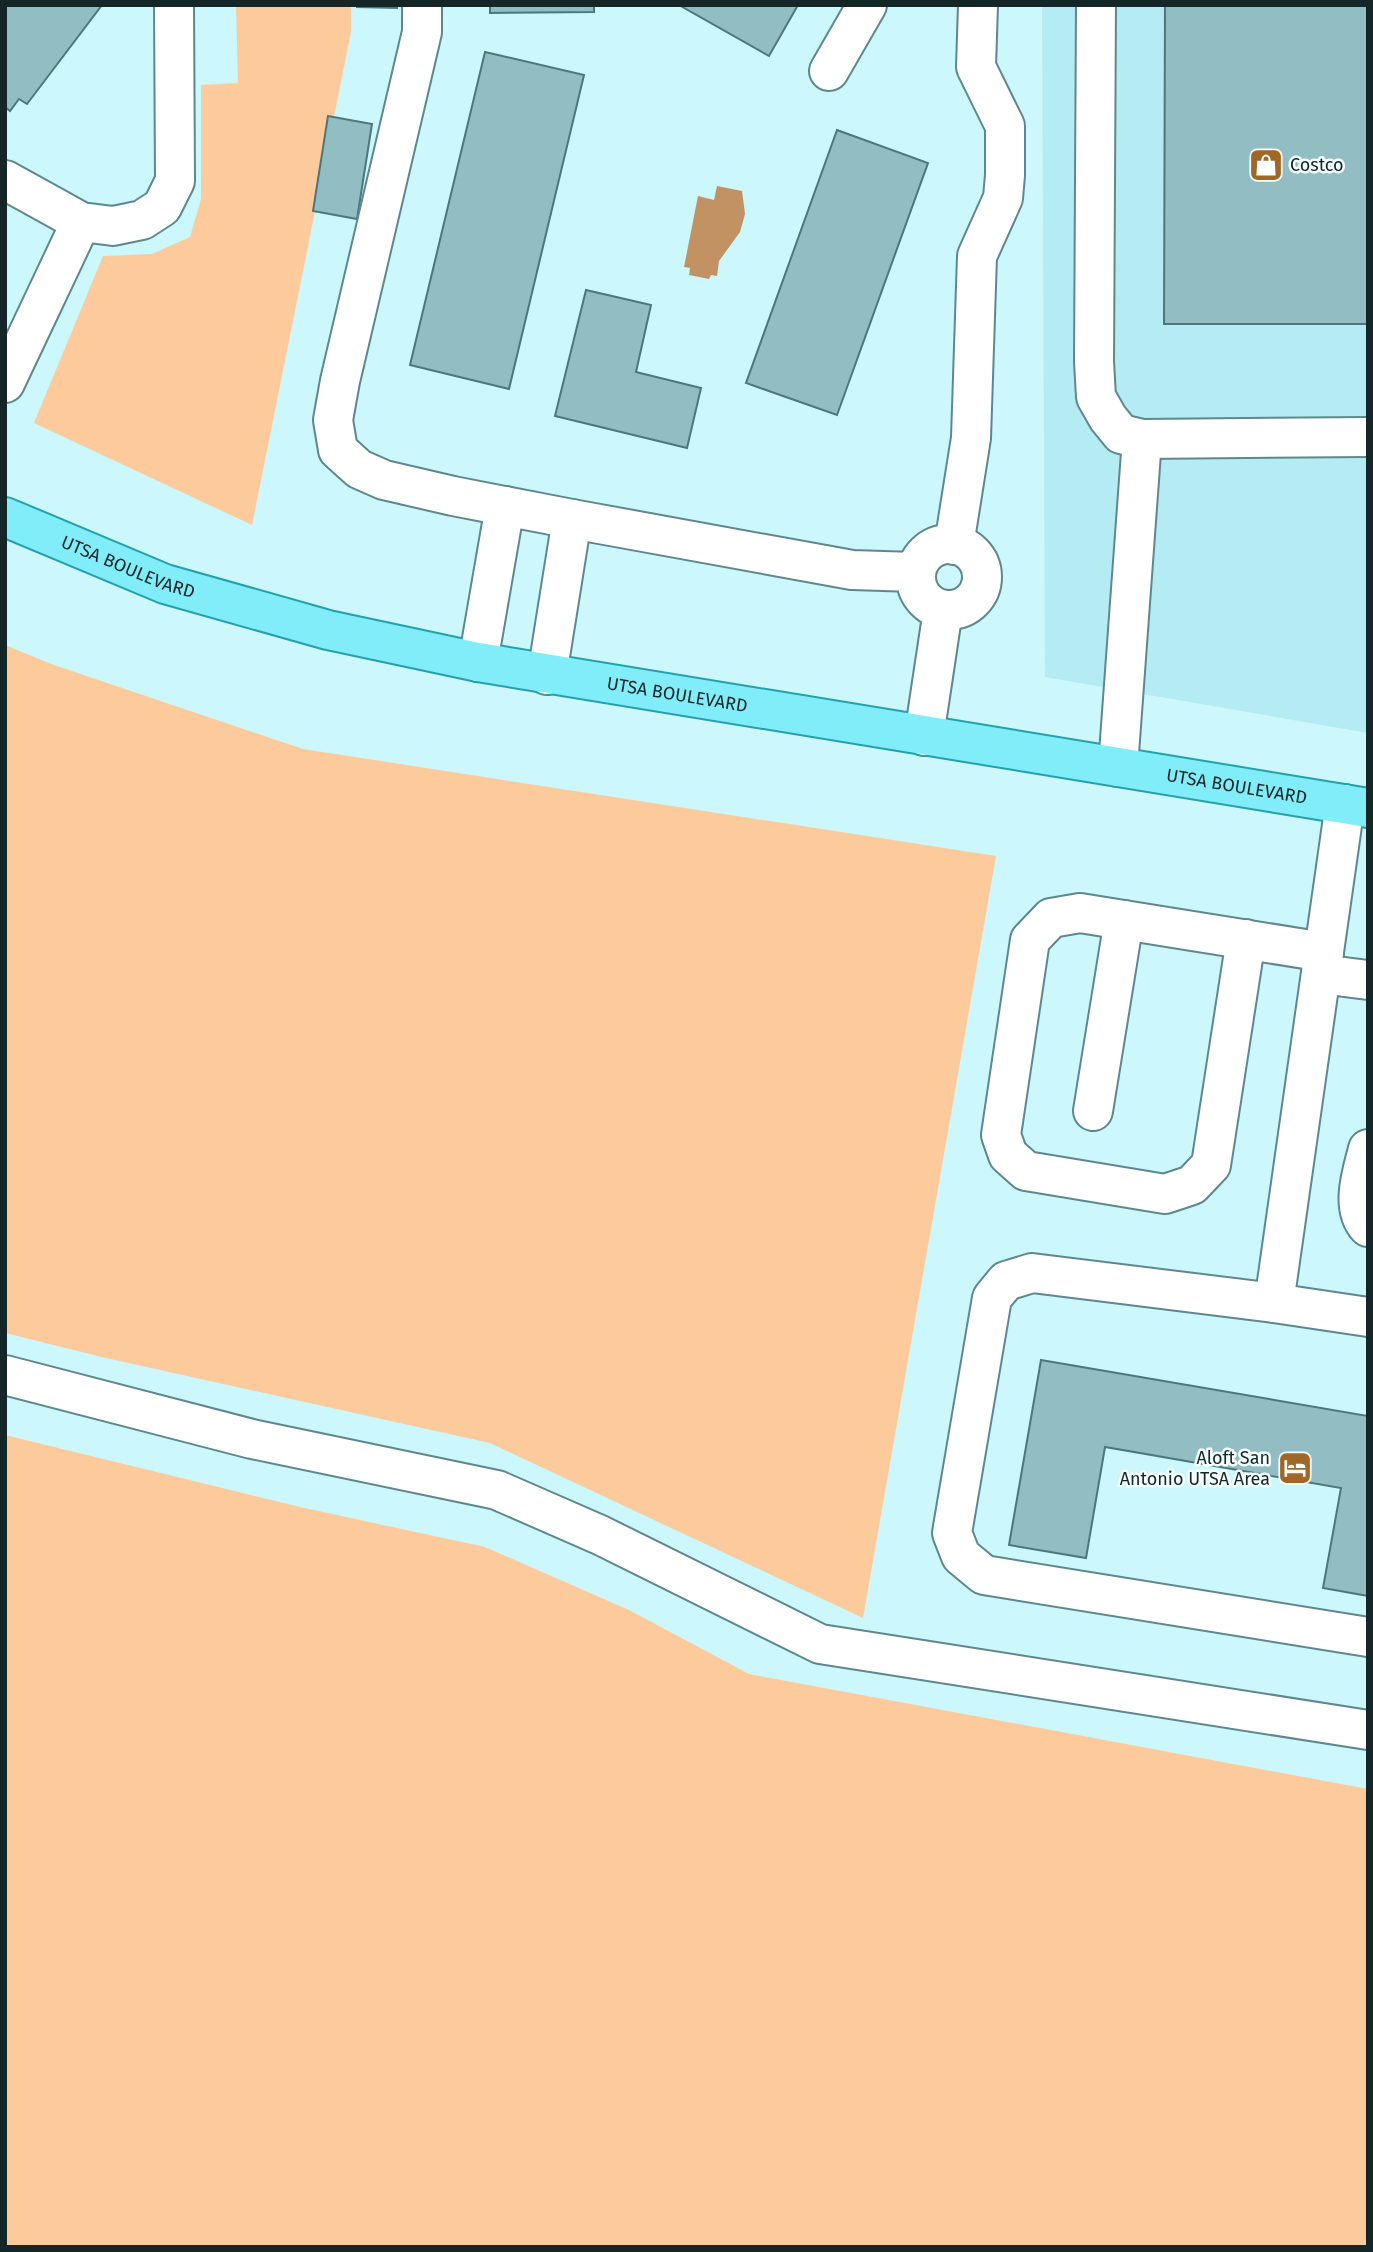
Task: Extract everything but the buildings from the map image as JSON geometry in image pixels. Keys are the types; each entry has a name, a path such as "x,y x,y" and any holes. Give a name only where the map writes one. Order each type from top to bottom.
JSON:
{"main road":[{"name":"UTSA BOULEVARD","path":"5,517 164,584 328,630 478,663 1356,806"}],"lane":[{"path":"5,180 81,222 113,226 142,220 162,207 175,181 174,5"},
{"path":"422,5 422,32 340,381 333,420 338,450 359,469 384,480 505,506 852,570 915,572"},
{"path":"829,71 867,5"},
{"path":"954,545 971,438 977,256 1003,198 1005,175 1005,126 976,67 978,5"},
{"path":"1096,5 1096,397 1121,434 1142,439 1368,437"},
{"path":"5,383 81,222"},
{"path":"1118,767 1142,439"},
{"path":"478,663 505,506"},
{"path":"547,675 572,519"},
{"path":"941,545 954,545 967,549 976,558 982,582 978,595 969,604 957,610 943,610 931,606 922,597 916,586 915,572 920,560 929,551 941,545"},
{"path":"924,736 943,610"},
{"path":"1273,1303 1322,963 1356,806"},
{"path":"1246,939 1211,1165 1192,1185 1165,1194 1026,1171 1008,1155 1001,1135 1030,940 1051,918 1080,913 1246,939 1368,980"},
{"path":"1093,1111 1124,920"},
{"path":"1367,1154 1360,1177 1359,1201 1362,1221 1368,1227"},
{"path":"1368,1317 1032,1273 1006,1282 992,1298 952,1534 961,1556 984,1575 1368,1637"},
{"path":"5,1375 252,1439 497,1490 600,1535 820,1644 1368,1730"}],"shaded area":[{"path":"236,5 351,5 351,32 252,525 34,423 103,256 152,254 190,237 201,199 201,85 238,83"},
{"path":"1042,5 1368,5 1368,733 1045,677"},
{"path":"717,186 742,191 745,214 740,232 719,261 717,276 711,275 709,279 689,275 690,268 684,267 698,196 714,200"},
{"path":"5,645 51,664 303,749 996,856 863,1618 490,1443 5,1333"},
{"path":"5,1435 300,1507 485,1547 629,1610 749,1674 1368,1789 1368,2247 5,2247"}],"place":[{"name":"Costco","path":"1266,165"},
{"name":"Aloft San Antonio UTSA Area","path":"1295,1468"}]}
